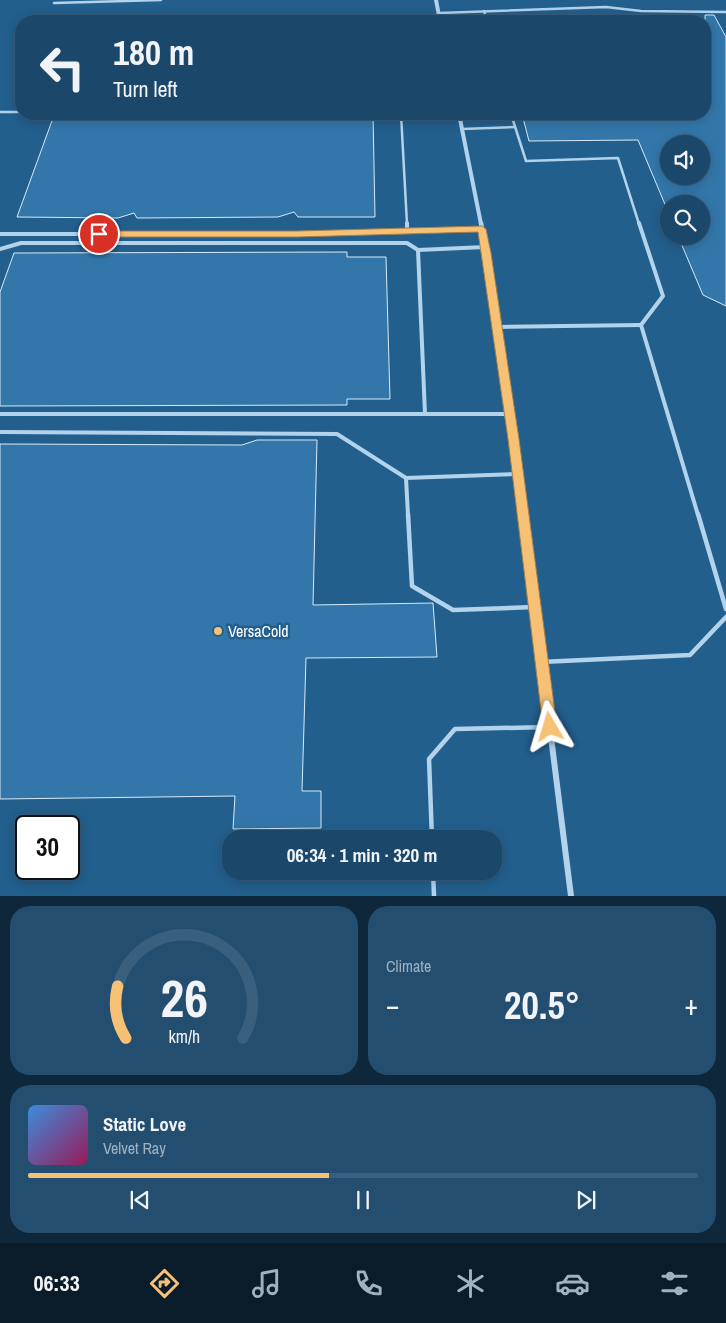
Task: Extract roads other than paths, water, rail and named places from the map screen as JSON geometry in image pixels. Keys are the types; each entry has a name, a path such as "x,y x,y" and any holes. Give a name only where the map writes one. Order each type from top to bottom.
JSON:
{"street":[{"path":"436,0 439,13"},
{"path":"460,120 482,229 510,414 571,896"}],"lane":[{"path":"54,3 161,0"},
{"path":"439,13 606,7 641,11 726,12"},
{"path":"484,11 485,15"},
{"path":"0,112 15,112"},
{"path":"401,120 407,232"},
{"path":"513,120 526,161 618,158 663,296 641,325"},
{"path":"462,129 515,127"},
{"path":"0,234 297,234 482,229"},
{"path":"0,249 21,243 407,243 418,250 485,247"},
{"path":"418,250 425,414"},
{"path":"497,327 641,325"},
{"path":"641,325 726,609"},
{"path":"0,414 510,414"},
{"path":"0,432 337,434 406,478 518,474"},
{"path":"406,478 412,586 453,610 534,607"},
{"path":"542,662 690,655 726,617"},
{"path":"432,830 429,759 455,729 550,727"},
{"path":"433,880 434,896"}],"place":[{"name":"VersaCold","path":"218,631"}]}
